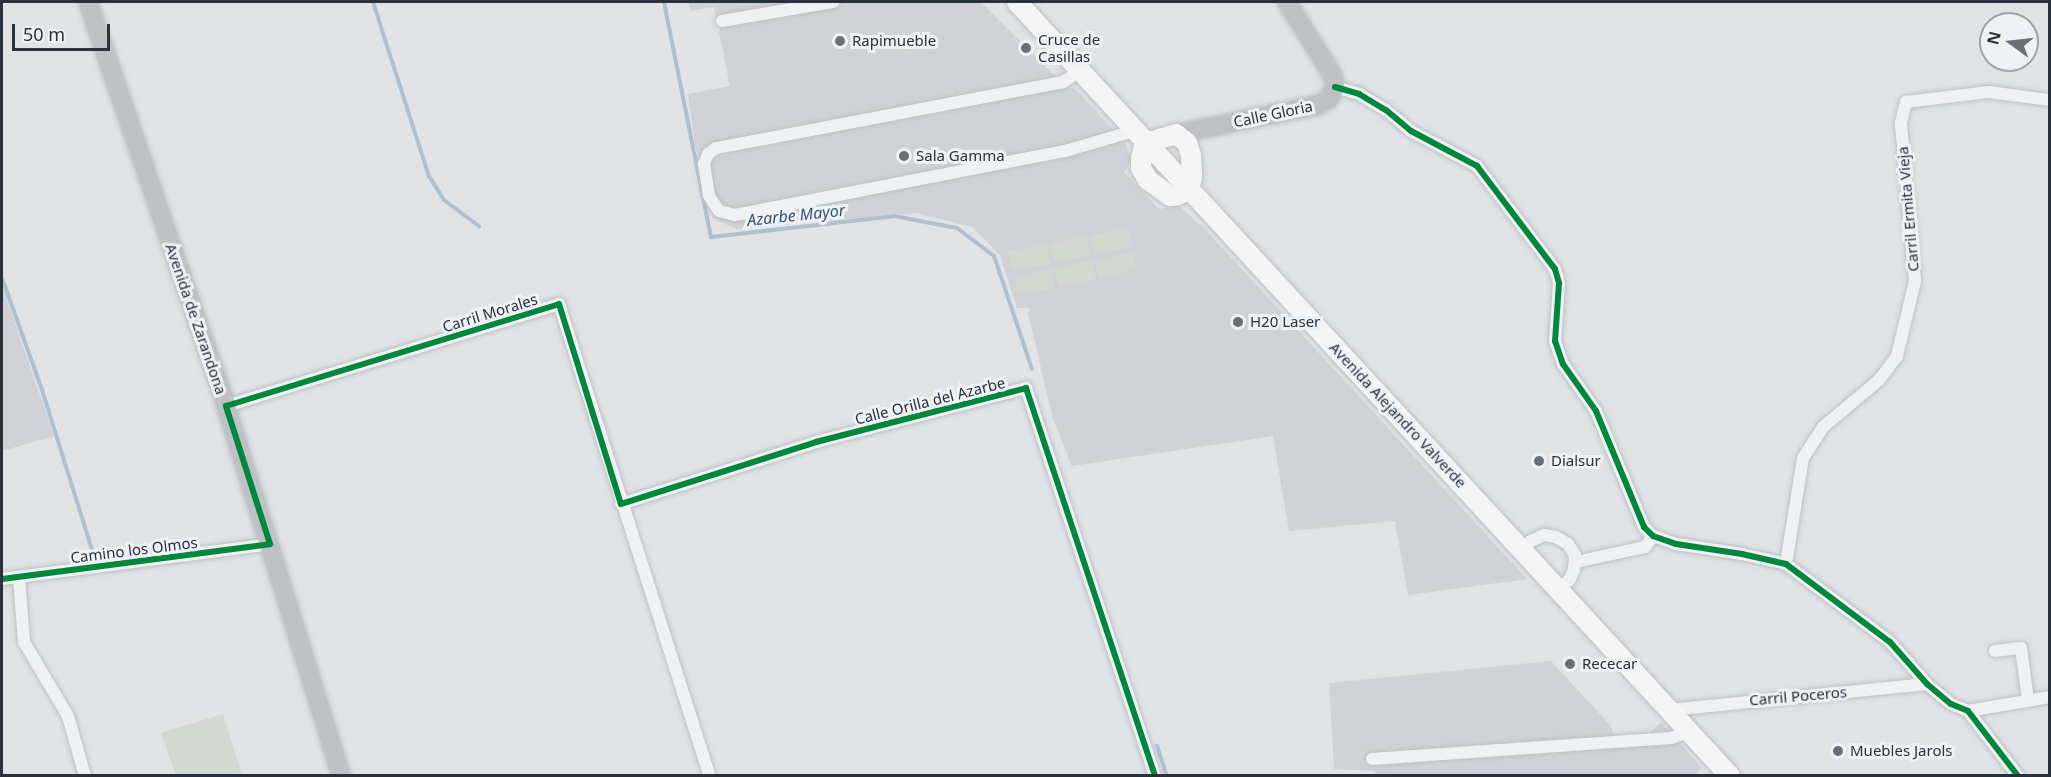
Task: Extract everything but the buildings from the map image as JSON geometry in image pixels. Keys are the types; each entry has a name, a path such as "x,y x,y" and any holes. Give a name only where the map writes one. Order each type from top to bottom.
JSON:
{"main road":[{"name":"Avenida Alejandro Valverde","path":"1017,2 1730,776"},
{"path":"1140,137 1176,134 1187,143 1191,155 1192,177 1189,189"}],"street":[{"name":"Avenida de Zarandona","path":"88,2 226,406 341,776"},
{"path":"722,21 833,2"},
{"path":"1287,2 1326,63 1335,87 1359,94 1386,110 1410,131 1477,166 1555,269 1559,283 1555,341 1563,364 1596,411 1644,527 1653,536 1676,544 1742,554 1786,564 1890,642 1927,684 1951,704 1968,711 2018,776"},
{"path":"1080,71 1063,82 716,148 708,154 704,164 709,196 719,211 735,215 1140,137"},
{"name":"Calle Gloria","path":"1176,134 1318,105 1329,99 1335,87"},
{"name":"Carril Ermita Vieja","path":"1786,564 1803,458 1823,427 1879,380 1897,356 1915,281 1901,123 1906,102 1989,92 2049,100"},
{"path":"1191,155 1195,140 1204,128"},
{"name":"Carril Morales","path":"226,406 559,304 621,504 710,776"},
{"name":"Calle Orilla del Azarbe","path":"621,504 816,442 1026,388 1155,776"},
{"path":"1522,550 1539,537 1551,536 1568,544 1576,562 1570,579 1558,589"},
{"path":"1576,562 1645,547 1653,536"},
{"name":"Camino los Olmos","path":"2,579 270,544"},
{"path":"19,577 24,642 68,716 85,776"},
{"path":"1995,651 2021,648 2028,700"},
{"name":"Carril Poceros","path":"1670,710 1927,684"},
{"path":"1968,711 2049,697"},
{"path":"1372,759 1671,738 1690,732"}],"shaded area":[{"path":"688,2 981,2 1066,87 1075,89 1126,144 1131,161 1124,172 1159,209 1179,206 1203,227 1527,579 1408,595 1395,521 1289,531 1273,436 1072,466 1053,419 1028,313 1030,308 1017,308 1000,255 972,227 917,213 736,229 713,218 695,145 688,94 730,86 714,7 690,11"},
{"path":"1128,228 1132,247 1094,255 1090,236"},
{"path":"1088,237 1091,256 1052,262 1049,243"},
{"path":"1047,245 1050,264 1011,270 1008,251"},
{"path":"1133,252 1137,270 1099,278 1095,261"},
{"path":"1092,260 1096,279 1059,286 1055,268"},
{"path":"1051,269 1055,288 1018,295 1014,277"},
{"path":"2,285 54,436 2,451"},
{"path":"1551,661 1611,726 1614,736 1646,736 1661,722 1702,768 1693,776 1376,776 1375,771 1334,769 1329,683"},
{"path":"223,714 242,775 176,775 161,733"}],"waterway":[{"path":"373,2 429,176 444,200 479,226"},
{"name":"Azarbe Mayor","path":"664,2 711,237 894,216 957,228 994,256 1032,369"},
{"path":"2,278 42,390 92,550"},
{"name":"Azarbe Mayor","path":"1157,746 1167,776"}],"cycle path":[{"path":"1335,87 1359,94 1386,110 1411,131 1477,166 1555,269 1559,283 1555,341 1563,364 1596,411 1644,527 1653,536 1676,544 1742,554 1786,564 1890,642 1927,684 1951,704 1968,711 2018,776"},
{"path":"2,579 270,544 226,406 559,304 621,504 816,442 1026,388 1155,776"}],"place":[{"name":"Rapimueble","path":"840,41"},
{"name":"Cruce de Casillas","path":"1026,48"},
{"name":"Sala Gamma","path":"904,156"},
{"name":"H20 Laser","path":"1238,322"},
{"name":"Dialsur","path":"1539,461"},
{"name":"Rececar","path":"1570,664"},
{"name":"Muebles Jarols","path":"1838,751"}]}
